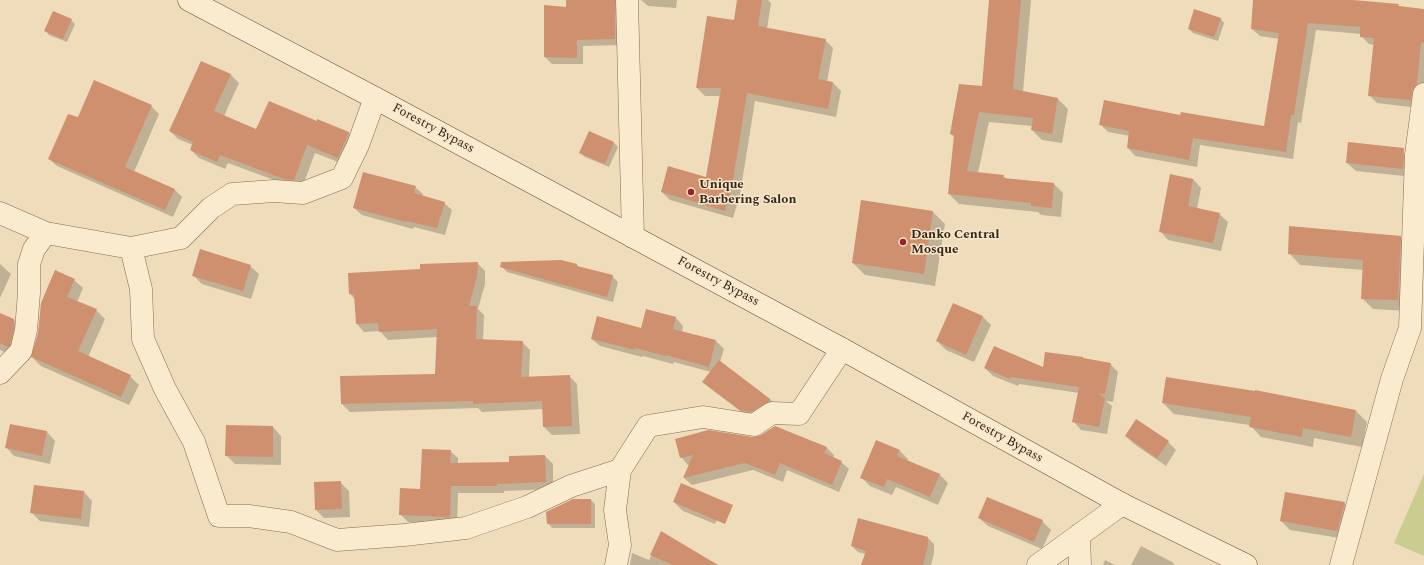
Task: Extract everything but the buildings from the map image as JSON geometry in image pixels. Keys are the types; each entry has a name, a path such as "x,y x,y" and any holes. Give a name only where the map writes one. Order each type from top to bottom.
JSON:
{"street":[{"name":"Forestry Bypass","path":"190,0 842,349 1122,504 1246,565"},
{"path":"626,0 633,237"},
{"path":"1341,565 1392,379 1410,328 1416,155 1424,94"},
{"path":"0,213 46,233 132,248 181,238 211,208 232,194 274,191 303,193 342,178 358,145 375,98"},
{"path":"0,373 21,350 26,330 29,293 28,264 34,249 46,233"},
{"path":"132,248 140,289 142,339 165,388 194,442 219,516 249,516 291,522 337,540 404,536 466,528 527,507 571,486 620,470"},
{"path":"616,565 620,545 615,510 620,470 648,426 703,417 754,425 772,413 799,414 842,349"},
{"path":"1038,565 1122,504"},
{"path":"1079,535 1080,565"}],"green space":[{"path":"1424,474 1424,556 1394,543"}],"place":[{"name":"Unique Barbering Salon","path":"691,192"},
{"name":"Danko Central Mosque","path":"903,242"}]}
